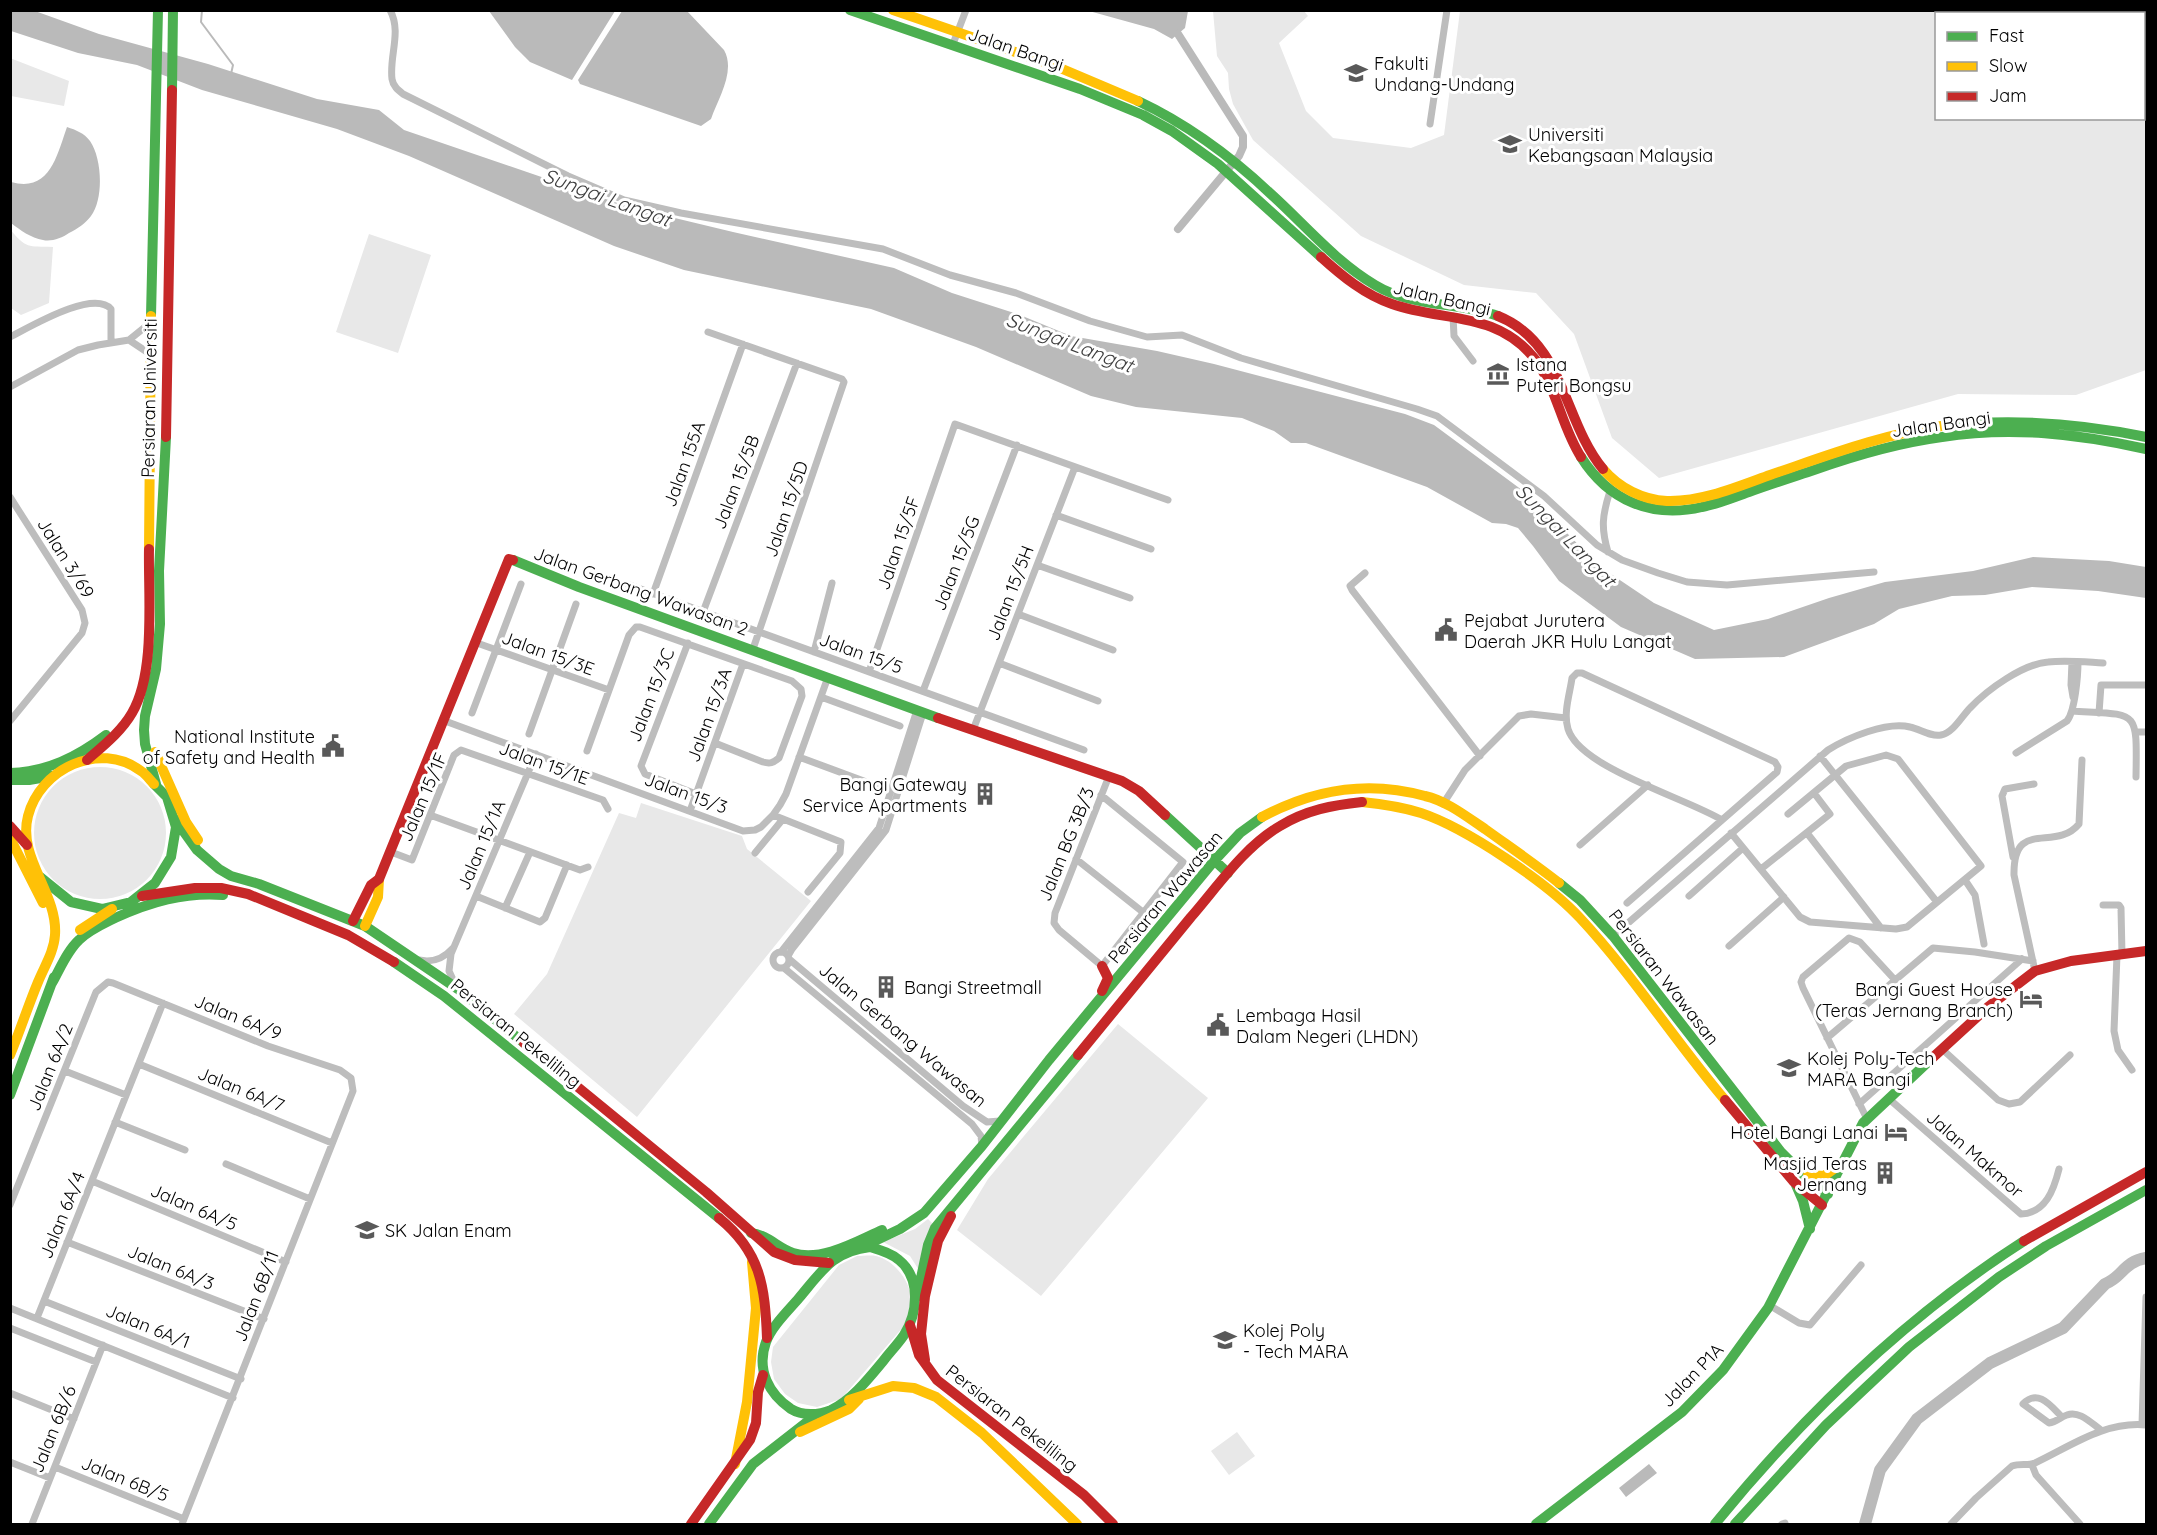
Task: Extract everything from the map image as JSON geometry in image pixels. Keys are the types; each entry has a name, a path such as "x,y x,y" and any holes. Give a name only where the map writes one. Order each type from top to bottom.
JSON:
{"main road":[{"name":"Persiaran Universiti","path":"87,760 123,728 136,709 144,683 148,619 150,323 158,10"},
{"name":"Persiaran Universiti","path":"156,784 144,730 156,669 160,624 159,571 165,469 173,10"},
{"name":"Jalan Bangi","path":"850,10 1069,84 1131,110 1171,130 1225,162"},
{"name":"Jalan Bangi","path":"893,10 1051,65 1146,105 1175,121 1351,269 1378,288 1405,298 1428,303 1490,312 1520,328 1555,369 1586,447 1594,461 1606,473 1644,497 1667,501 1696,499 1859,445 1910,432 1973,422 2036,421 2112,429 2146,436"},
{"name":"Jalan Bangi","path":"1237,171 1329,265 1374,297 1399,308 1472,318 1498,328 1512,337 1533,356 1542,369 1568,433 1584,465 1601,485 1618,497 1647,507 1665,511 1696,509 1863,455 1916,441 1977,433 2038,431 2113,441 2146,449"},
{"name":"Jalan Gerbang Wawasan 2","path":"354,921 371,885 379,879 391,852 509,560 920,711 1074,766 1109,776 1139,791 1228,873"},
{"path":"10,773 36,772 64,760 97,742 117,724 132,700 140,674 148,619"},
{"path":"160,624 162,663 151,721 152,742 158,762 195,836 219,862 259,884"},
{"path":"10,1056 55,934 53,911 27,846 29,812 38,792 63,769 87,760 106,759 124,763 141,771 156,784 167,800 174,818 174,848 163,875 142,896 129,903 103,909 79,905 57,894 40,877"},
{"path":"10,780 53,776"},
{"name":"Persiaran Wawasan","path":"860,1248 900,1229 924,1213 982,1146 1214,861 1240,834 1262,817 1288,803 1329,791 1360,788 1389,789 1427,796 1458,811 1533,862 1580,900 1613,936 1798,1177 1828,1194"},
{"name":"Persiaran Wawasan","path":"917,1297 932,1233 1228,873 1255,844 1271,832 1308,812 1363,802 1420,813 1451,827 1495,852 1547,888 1592,930 1697,1066 1822,1205"},
{"path":"1420,813 1429,812 1443,804 1451,827"},
{"name":"Persiaran Pekeliling","path":"174,818 207,860 231,876 259,884 365,926 458,989 689,1178 765,1246 784,1257 806,1262 829,1263"},
{"path":"10,826 27,846"},
{"path":"10,838 45,906 48,920 49,934 38,982"},
{"path":"1203,875 1206,864 1202,850 1216,852 1227,847"},
{"name":"Jalan Gerbang Wawasan 2","path":"365,926 380,892 379,879"},
{"name":"Persiaran Pekeliling","path":"142,896 172,889 202,886 231,889 348,935 402,966 444,996 729,1226 751,1254 761,1276 765,1292 767,1338"},
{"path":"52,983 76,943 84,936 91,930 141,906 191,894 231,896 282,908"},
{"path":"10,1095 63,951 72,937 86,925 115,907"},
{"path":"1592,930 1613,936 1613,949 1620,965"},
{"path":"1810,1229 1798,1177 1819,1178 1833,1172 1848,1154 1867,1119 2034,966 2146,951"},
{"path":"1098,1002 1107,978 1102,966"},
{"path":"1692,1040 1697,1056 1697,1066 1713,1071 1721,1077"},
{"name":"Jalan P1A","path":"1536,1524 1682,1412 1723,1370 1769,1305 1848,1154"},
{"path":"1715,1524 1802,1426 1892,1342 1945,1297 1987,1265 2023,1242 2094,1199 2146,1172"},
{"path":"1735,1524 1812,1438 1891,1362 1953,1311 1986,1285 2043,1248 2146,1190"},
{"path":"927,1369 921,1334 925,1296 938,1241 959,1199"},
{"path":"751,1233 765,1236 794,1253 813,1255 924,1213"},
{"path":"709,1524 753,1464 816,1415 833,1410 845,1402 897,1344 910,1325 917,1297 914,1281 903,1263 887,1252 870,1247 842,1253 829,1263 767,1338 762,1365 770,1390 786,1405 806,1414 816,1415"},
{"path":"735,1464 747,1402 756,1308 751,1254"},
{"name":"Persiaran Pekeliling","path":"910,1325 916,1352 927,1369 943,1386 1084,1495 1113,1524"},
{"path":"691,1524 750,1440 754,1431 758,1392 763,1374"},
{"name":"Persiaran Pekeliling","path":"845,1402 893,1386 914,1388 936,1397 982,1433 1077,1524"},
{"path":"786,1438 849,1409 861,1396"},
{"path":"1742,1524 1753,1504"}],"street":[{"path":"390,10 394,17 395,40 392,81 403,94 568,176 624,200 681,213 883,249 950,276 1016,293 1090,321 1147,337 1182,335 1241,358 1437,416 1535,490 1597,545 1622,560 1688,582 1727,585 1874,572"},
{"path":"953,44 966,10"},
{"path":"1430,124 1447,10"},
{"path":"10,337 77,305 101,304 111,309 111,343"},
{"path":"1453,316 1454,336 1473,361"},
{"path":"10,387 78,350 129,340 150,323"},
{"path":"708,332 797,363"},
{"path":"129,340 150,354"},
{"name":"Jalan 155A","path":"653,594 743,344"},
{"name":"Jalan 15/5D","path":"753,649 844,387 842,379 797,363"},
{"name":"Jalan 15/5B","path":"704,612 797,363"},
{"name":"Jalan 15/5F","path":"869,672 955,424 1017,445"},
{"path":"1017,445 1168,500"},
{"name":"Jalan 15/5G","path":"923,692 1017,445"},
{"name":"Jalan 15/5H","path":"973,730 1075,467"},
{"path":"1608,552 1602,533 1602,517 1610,491"},
{"name":"Jalan 3/69","path":"10,497 82,610 86,623 82,633 10,720"},
{"path":"1056,515 1151,549"},
{"path":"1037,565 1130,598"},
{"path":"1365,573 1350,586 1352,590 1480,756"},
{"path":"814,652 832,583"},
{"path":"472,713 521,584"},
{"name":"Jalan 15/5","path":"627,584 1084,750"},
{"path":"530,734 576,604"},
{"path":"1018,614 1113,650"},
{"path":"587,751 632,630 640,627 792,681 801,690 802,696 779,758 769,764 715,743"},
{"name":"Jalan 15/3E","path":"477,643 609,690"},
{"name":"Jalan 15/3C","path":"688,643 641,766 645,774 696,794"},
{"path":"1613,936 1820,756 1843,740 1880,728 1909,726 1932,735 1944,735 1987,693 2023,669 2047,662 2103,663"},
{"path":"2016,753 2067,721 2072,711 2071,685 2075,662"},
{"path":"999,663 1098,700"},
{"name":"Jalan 15/3A","path":"690,811 743,664"},
{"path":"1627,903 1777,772 1778,767 1775,762 1579,673 1572,678 1566,718 1568,729 1577,744 1593,757 1722,820"},
{"name":"Jalan 15/3","path":"445,721 743,831 755,830 773,815 786,794 828,677"},
{"path":"2099,713 2101,685 2146,685"},
{"path":"821,697 900,726"},
{"path":"786,956 886,830 920,711"},
{"path":"2072,711 2121,714 2127,717 2137,732 2136,777"},
{"path":"1443,804 1461,775 1519,716 1531,714 1566,718"},
{"path":"2137,732 2146,732"},
{"name":"Jalan 15/1F","path":"391,852 412,860 454,755 465,750"},
{"name":"Jalan 15/1E","path":"465,750 603,800 608,809"},
{"name":"Jalan 15/1A","path":"458,989 449,971 454,947 536,754"},
{"path":"1731,833 1805,921 1896,929 1907,927 1981,866 1898,759 1892,755 1846,766 1788,814"},
{"path":"1820,756 1837,774 1937,903"},
{"path":"800,757 880,787"},
{"path":"2014,859 2024,842 2069,833 2079,824 2082,760"},
{"name":"Jalan BG 3B/3","path":"1102,966 1059,930 1054,923 1055,914 1109,776"},
{"path":"2034,784 2005,789 2002,796 2014,859 2014,875 2034,966"},
{"path":"1580,846 1648,785"},
{"path":"1761,869 1830,814 1814,793"},
{"path":"1101,795 1183,862 1102,966"},
{"path":"1738,806 1748,819"},
{"path":"430,815 567,865 583,870 588,867"},
{"path":"773,815 841,842 840,853 808,892"},
{"path":"755,854 783,819"},
{"path":"1807,833 1881,928"},
{"path":"1689,896 1743,848"},
{"path":"505,908 530,852"},
{"path":"1076,859 1144,913"},
{"path":"476,896 536,921 545,918 567,865"},
{"path":"1965,880 1975,895 1984,944"},
{"path":"1729,946 1784,897"},
{"path":"2103,905 2114,904 2121,908 2114,1031 2118,1050 2132,1070"},
{"path":"1867,1119 1803,988 1803,976 1849,938 1860,942 1895,980"},
{"path":"414,959 428,962 438,960 454,947"},
{"path":"1827,1038 1933,948 2022,959 2034,966"},
{"path":"774,955 786,956 788,964 784,968 777,968 773,962 774,955"},
{"name":"Jalan Gerbang Wawasan","path":"786,956 963,1106 987,1122 1002,1121"},
{"path":"1859,1104 2022,959"},
{"name":"Jalan Gerbang Wawasan","path":"784,968 972,1124 981,1136 982,1146"},
{"name":"Jalan 6A/2","path":"10,1205 96,992 108,982 113,983"},
{"name":"Jalan 6A/9","path":"113,983 268,1046 340,1070 351,1078"},
{"name":"Jalan 6A/4","path":"37,1318 163,1003"},
{"path":"1942,1049 1998,1100 2009,1104 2020,1102 2070,1055"},
{"name":"Jalan 6A/7","path":"139,1064 332,1143"},
{"path":"65,1071 126,1095"},
{"name":"Jalan 6B/11","path":"183,1522 353,1091 351,1078"},
{"name":"Jalan Makmor","path":"1888,1098 2021,1214 2037,1209 2046,1201 2052,1193 2059,1169"},
{"path":"115,1122 185,1150"},
{"path":"226,1164 310,1199"},
{"name":"Jalan 6A/5","path":"92,1181 286,1262"},
{"name":"Jalan 6A/3","path":"67,1242 264,1319"},
{"path":"1769,1305 1799,1323 1810,1325 1861,1265"},
{"path":"1951,1524 1976,1498 2012,1467 2019,1464 2032,1464 2101,1430 2115,1426 2144,1424 2146,1296"},
{"name":"Jalan 6A/1","path":"44,1301 241,1379"},
{"path":"10,1308 233,1398"},
{"path":"10,1328 96,1362"},
{"name":"Jalan 6B/6","path":"32,1524 103,1345"},
{"path":"10,1393 74,1419"},
{"path":"2062,1417 2038,1397 2028,1399 2023,1404 2049,1422 2074,1413 2101,1430"},
{"path":"10,1462 50,1478"},
{"path":"2032,1464 2036,1475 2080,1524"},
{"name":"Jalan 6B/5","path":"55,1467 183,1522"}],"shaded area":[{"path":"1213,11 1304,11 1308,16 1279,43 1306,111 1333,138 1411,148 1444,135 1460,11 2146,11 2146,370 2076,395 1958,394 1659,478 1612,438 1574,334 1536,293 1464,285 1361,236 1253,140 1233,104 1228,73 1217,56"},
{"path":"10,58 69,81 64,106 11,96"},
{"path":"10,229 28,245 53,247 49,303 21,315 11,308"},
{"path":"369,234 431,255 398,353 336,332"},
{"path":"100,767 125,772 146,787 161,808 166,833 161,858 146,879 125,894 100,899 75,894 54,879 39,858 34,833 39,808 54,787 75,772"},
{"path":"641,803 742,836 747,849 811,901 637,1117 514,1014 547,974 619,813 636,818"},
{"path":"1118,1024 1208,1098 1041,1296 957,1230 988,1179"},
{"path":"928,1219 932,1223 922,1275 910,1256 883,1242 915,1229"},
{"path":"857,1256 883,1258 900,1272 910,1291 910,1309 907,1319 904,1326 841,1399 817,1407 798,1403 785,1394 774,1379 771,1362 773,1347 839,1265"},
{"path":"1237,1432 1255,1456 1229,1475 1211,1451"}],"water":[{"path":"1188,10 1185,28 1172,39 1154,29 1089,11"},
{"name":"Sungai Langat","path":"11,11 35,11 99,34 208,64 317,99 379,110 404,130 629,207 894,268 952,293 1020,315 1071,336 1157,351 1214,364 1405,414 1434,425 1534,499 1599,566 1654,603 1714,630 1768,619 1885,582 1973,571 2033,557 2109,561 2146,567 2146,598 2098,591 2032,587 1985,595 1952,596 1899,609 1874,624 1784,657 1695,659 1621,627 1559,581 1518,528 1492,523 1427,487 1306,443 1291,443 1274,431 1242,418 1136,407 1091,396 976,347 871,309 684,270 614,246 409,156 337,129 202,90 137,65 78,53 11,31"},
{"path":"489,11 615,11 572,80 530,62 515,47"},
{"path":"622,11 687,11 724,50 727,58 727,76 711,119 701,126 580,84 578,80"},
{"path":"67,127 85,136 94,148 100,178 98,200 91,216 78,228 56,239 39,239 11,223 11,182 24,184 35,182 43,177 55,160"},
{"path":"1649,1464 1657,1473 1626,1497 1619,1488"}],"waterway":[{"path":"202,10 201,22 233,65 231,74"},
{"path":"1178,34 1243,136 1243,147 1239,156 1178,229"},
{"path":"1865,1524 1880,1470 1917,1419 1990,1363 2063,1328 2105,1284 2116,1278 2132,1263 2146,1258"}],"traffic: fast":[{"path":"151,316 158,10"},
{"path":"172,90 173,10"},
{"path":"850,10 1080,89 1143,115 1172,131 1218,164 1321,257"},
{"path":"1138,101 1192,131 1225,155 1257,181 1334,254 1375,285 1419,301 1467,308 1498,316"},
{"path":"1942,426 1993,422 2044,423 2095,428 2146,437"},
{"path":"1581,457 1604,485 1632,503 1648,508 1683,510 1720,502 1861,455 1893,446 1942,437 1994,432 2045,433 2096,439 2146,449"},
{"path":"156,784 145,744 144,730 156,669 160,624 159,571 166,437"},
{"path":"513,560 579,587 938,718"},
{"path":"10,773 37,770 61,762 106,735"},
{"path":"10,780 29,780 52,776"},
{"path":"40,877 71,902 102,909 131,902 155,883 171,857 176,827 167,797 154,784"},
{"path":"1165,815 1228,873"},
{"path":"860,1248 900,1229 924,1213 982,1146 1049,1060 1214,861 1240,833 1262,817"},
{"path":"174,818 197,850 219,869 231,876 259,884 365,926 458,989 524,1043"},
{"path":"1559,883 1580,900 1613,936 1781,1152 1828,1194"},
{"path":"52,983 75,944 87,933 101,925 141,907 168,899 195,895 223,895"},
{"path":"394,962 444,996 719,1218"},
{"path":"10,1095 54,977"},
{"path":"917,1297 928,1245 935,1228 1078,1055"},
{"path":"1536,1524 1682,1412 1723,1370 1768,1308 1863,1123 1929,1061"},
{"path":"1796,1185 1803,1201 1810,1229"},
{"path":"1735,1524 1826,1425 1909,1347 1999,1277 2046,1246 2146,1190"},
{"path":"751,1233 763,1236 793,1253 816,1255 839,1249 882,1230"},
{"path":"1715,1524 1784,1445 1859,1370 1939,1302 2024,1241"},
{"path":"870,1247 896,1258 906,1267 911,1276 915,1296 909,1326 902,1338 860,1388 839,1406 821,1413 805,1414 795,1411 776,1396 766,1380 763,1362 766,1342 772,1330 829,1264 846,1253 870,1247"},
{"path":"709,1524 753,1464 816,1415"}],"traffic: slow":[{"path":"893,10 1053,65 1138,101"},
{"path":"149,549 151,316"},
{"path":"1603,469 1616,482 1632,492 1658,500 1680,501 1732,489 1876,440 1942,426"},
{"path":"155,752 186,822 198,840"},
{"path":"10,1055 51,953 55,935 50,905 28,846 26,831 28,816 35,799 58,773 73,764 90,759 107,758 125,762 143,772 154,784"},
{"path":"1262,817 1301,800 1342,790 1362,788 1404,791 1433,798 1456,810 1559,883"},
{"path":"1362,802 1407,809 1439,820 1483,844 1548,889 1566,904 1599,940 1725,1100"},
{"path":"10,838 43,903"},
{"path":"365,926 378,897 379,879"},
{"path":"80,930 112,909"},
{"path":"1808,1175 1824,1176 1838,1166"},
{"path":"735,1464 747,1402 756,1308 752,1262"},
{"path":"849,1400 893,1386 914,1388 936,1397 982,1433 1077,1524"},
{"path":"800,1432 849,1409 859,1399"}],"traffic: jam":[{"path":"166,437 172,90"},
{"path":"1321,257 1372,296 1411,310 1486,325 1503,332 1519,343 1542,369 1568,433 1581,457"},
{"path":"1498,316 1520,328 1537,345 1550,364 1579,429 1603,469"},
{"path":"87,760 123,726 140,696 148,655 149,549"},
{"path":"353,921 371,885 379,879 509,559 513,560"},
{"path":"938,718 1122,781 1139,791 1165,815"},
{"path":"1078,1055 1222,880 1255,845 1280,826 1300,816 1330,807 1362,802"},
{"path":"10,826 27,845"},
{"path":"142,896 195,888 221,888 248,894 348,935 394,962"},
{"path":"1929,1061 1988,1007 2035,971 2071,961 2146,951"},
{"path":"1102,966 1108,978 1102,991"},
{"path":"524,1043 706,1192 774,1252 795,1260 829,1263"},
{"path":"1725,1100 1794,1182 1822,1205"},
{"path":"2024,1241 2146,1172"},
{"path":"925,1360 921,1334 925,1296 938,1241 951,1216"},
{"path":"719,1218 733,1231 752,1257 765,1303 767,1338"},
{"path":"910,1325 919,1355 937,1380 1084,1495 1113,1524"},
{"path":"691,1524 750,1440 756,1423 758,1392 763,1375"}],"place":[{"name":"Fakulti Undang-Undang","path":"1356,73"},
{"name":"Universiti Kebangsaan Malaysia","path":"1510,144"},
{"name":"Istana Puteri Bongsu","path":"1498,374"},
{"name":"Pejabat Jurutera Daerah JKR Hulu Langat","path":"1446,630"},
{"name":"National Institute of Safety and Health","path":"333,746"},
{"name":"Bangi Gateway Service Apartments","path":"985,794"},
{"name":"Bangi Streetmall","path":"886,987"},
{"name":"Bangi Guest House (Teras Jernang Branch)","path":"2031,999"},
{"name":"Lembaga Hasil Dalam Negeri (LHDN)","path":"1218,1025"},
{"name":"Kolej Poly-Tech MARA Bangi","path":"1789,1068"},
{"name":"Hotel Bangi Lanai","path":"1896,1132"},
{"name":"Masjid Teras Jernang","path":"1885,1173"},
{"name":"SK Jalan Enam","path":"367,1230"},
{"name":"Kolej Poly - Tech MARA","path":"1225,1340"}]}
